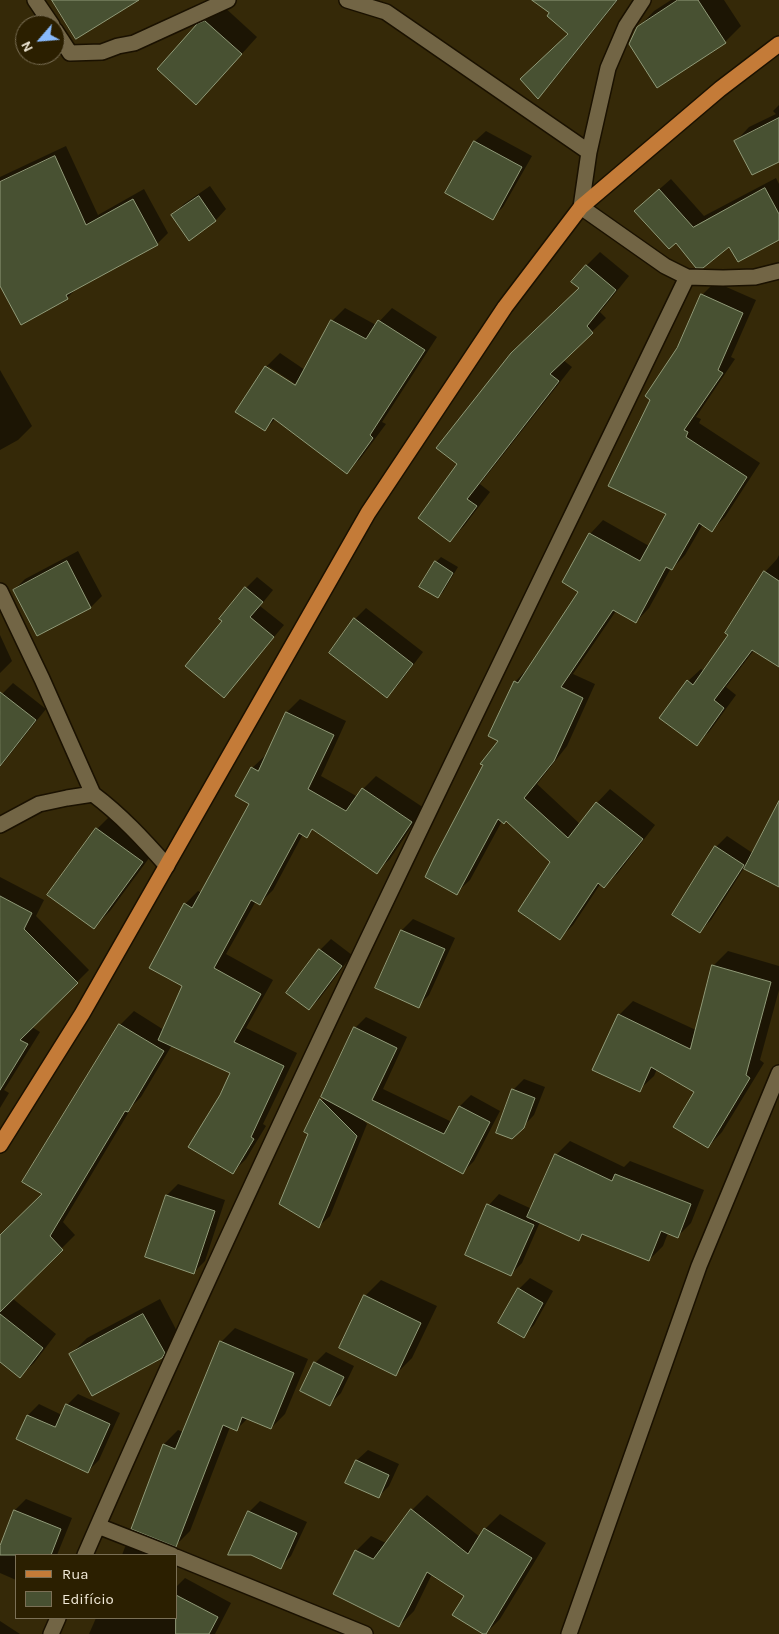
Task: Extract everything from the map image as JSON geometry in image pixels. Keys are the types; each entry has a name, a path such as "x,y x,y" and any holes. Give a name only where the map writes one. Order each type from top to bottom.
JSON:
{"main road":[{"path":"0,1145 82,1014 368,513 505,307 581,207 720,89 779,44"}],"street":[{"path":"35,0 45,15"},
{"path":"65,45 70,53 102,52 134,43 228,0"},
{"path":"347,0 386,12 589,152"},
{"path":"642,0 626,26 608,68 589,152 581,207 665,266 687,277 723,278 755,276 779,271"},
{"path":"85,1554 234,1225 687,277"},
{"path":"0,591 42,679 93,794 114,809 167,866"},
{"path":"0,825 40,804 93,794"},
{"path":"569,1634 698,1266 779,1073"},
{"path":"98,1526 169,1554"},
{"path":"178,1558 365,1634"},
{"path":"51,1634 58,1619"}],"building":[{"path":"52,0 139,0 76,39 65,21 65,15 61,15"},
{"path":"532,0 617,0 538,99 520,79 568,34 547,16 549,13"},
{"path":"678,0 698,0 726,43 657,88 629,44 637,27"},
{"path":"205,21 242,54 196,105 157,69 197,24"},
{"path":"779,118 779,162 752,175 734,141"},
{"path":"474,141 522,167 493,220 445,193"},
{"path":"55,156 86,225 133,199 158,245 66,295 68,299 21,325 0,286 0,182"},
{"path":"765,188 779,214 779,240 738,262 729,247 703,268 696,268 676,243 669,249 634,211 659,189 693,227"},
{"path":"199,196 216,221 189,241 171,215"},
{"path":"586,265 616,290 587,326 593,333 550,374 559,381 467,499 477,506 450,542 418,518 457,464 436,448 511,353 579,288 571,282"},
{"path":"701,294 743,313 718,370 723,373 684,430 688,432 686,437 747,477 712,532 699,523 672,570 666,567 636,623 613,610 561,687 583,698 554,761 524,798 568,838 596,802 643,839 604,888 598,883 560,940 518,911 550,862 506,821 504,824 498,819 457,895 425,877 483,765 480,764 498,741 488,736 514,681 518,683 578,592 562,582 589,533 640,561 666,514 608,486 650,400 645,396 677,348"},
{"path":"331,320 366,339 378,320 425,350 370,435 373,438 347,474 273,418 265,431 235,412 265,366 295,385"},
{"path":"67,561 91,608 37,636 13,590"},
{"path":"435,561 453,573 438,598 419,587"},
{"path":"764,571 779,581 779,667 752,650 714,700 724,708 697,746 659,718 687,680 693,685 728,635 725,633"},
{"path":"245,587 263,602 250,617 274,637 224,698 185,666 222,621 219,619"},
{"path":"354,618 413,664 387,698 329,653"},
{"path":"0,692 36,720 0,766"},
{"path":"286,712 334,735 308,789 346,811 362,788 412,822 377,874 312,829 307,838 299,833 260,905 251,900 214,968 261,994 234,1042 284,1066 251,1137 254,1139 233,1174 188,1147 220,1095 230,1073 158,1040 182,986 149,968 184,903 192,908 249,804 235,796 251,767 258,771"},
{"path":"779,801 779,887 744,869"},
{"path":"96,828 143,862 94,929 47,895"},
{"path":"715,846 744,865 700,933 672,915"},
{"path":"0,896 32,913 24,929 78,983 20,1040 28,1044 0,1090"},
{"path":"401,930 445,949 419,1008 375,988"},
{"path":"319,949 342,966 309,1010 286,993"},
{"path":"712,965 771,982 746,1075 750,1078 708,1148 673,1127 694,1092 651,1067 640,1092 592,1070 618,1014 690,1049"},
{"path":"119,1024 164,1051 128,1112 125,1111 50,1236 63,1250 0,1312 0,1235 42,1194 22,1182"},
{"path":"354,1027 397,1048 372,1100 444,1134 459,1106 490,1122 463,1174 321,1097"},
{"path":"512,1089 535,1098 524,1128 512,1139 496,1133"},
{"path":"320,1099 357,1136 319,1228 279,1204 308,1134 304,1132"},
{"path":"555,1154 612,1181 615,1174 691,1204 678,1238 661,1231 649,1261 582,1234 579,1241 527,1217"},
{"path":"166,1195 215,1211 194,1274 145,1257"},
{"path":"487,1204 534,1225 511,1276 465,1255"},
{"path":"518,1288 543,1303 524,1338 498,1323"},
{"path":"364,1295 421,1323 396,1376 339,1348"},
{"path":"0,1314 43,1348 20,1378 0,1362"},
{"path":"143,1314 165,1353 162,1358 92,1396 69,1354"},
{"path":"220,1341 294,1373 271,1429 242,1417 237,1431 223,1425 176,1547 131,1529 163,1444 175,1449"},
{"path":"314,1362 344,1377 330,1406 300,1391"},
{"path":"66,1404 110,1424 88,1473 16,1439 27,1415 55,1427"},
{"path":"356,1460 389,1475 379,1498 345,1483"},
{"path":"411,1509 468,1554 484,1528 532,1558 486,1634 452,1615 464,1596 427,1572 399,1627 333,1594 355,1550 373,1559"},
{"path":"14,1510 61,1529 51,1554 0,1555 0,1546"},
{"path":"248,1511 297,1533 281,1569 251,1555 228,1555"},
{"path":"178,1596 218,1617 209,1634 176,1634"}]}
